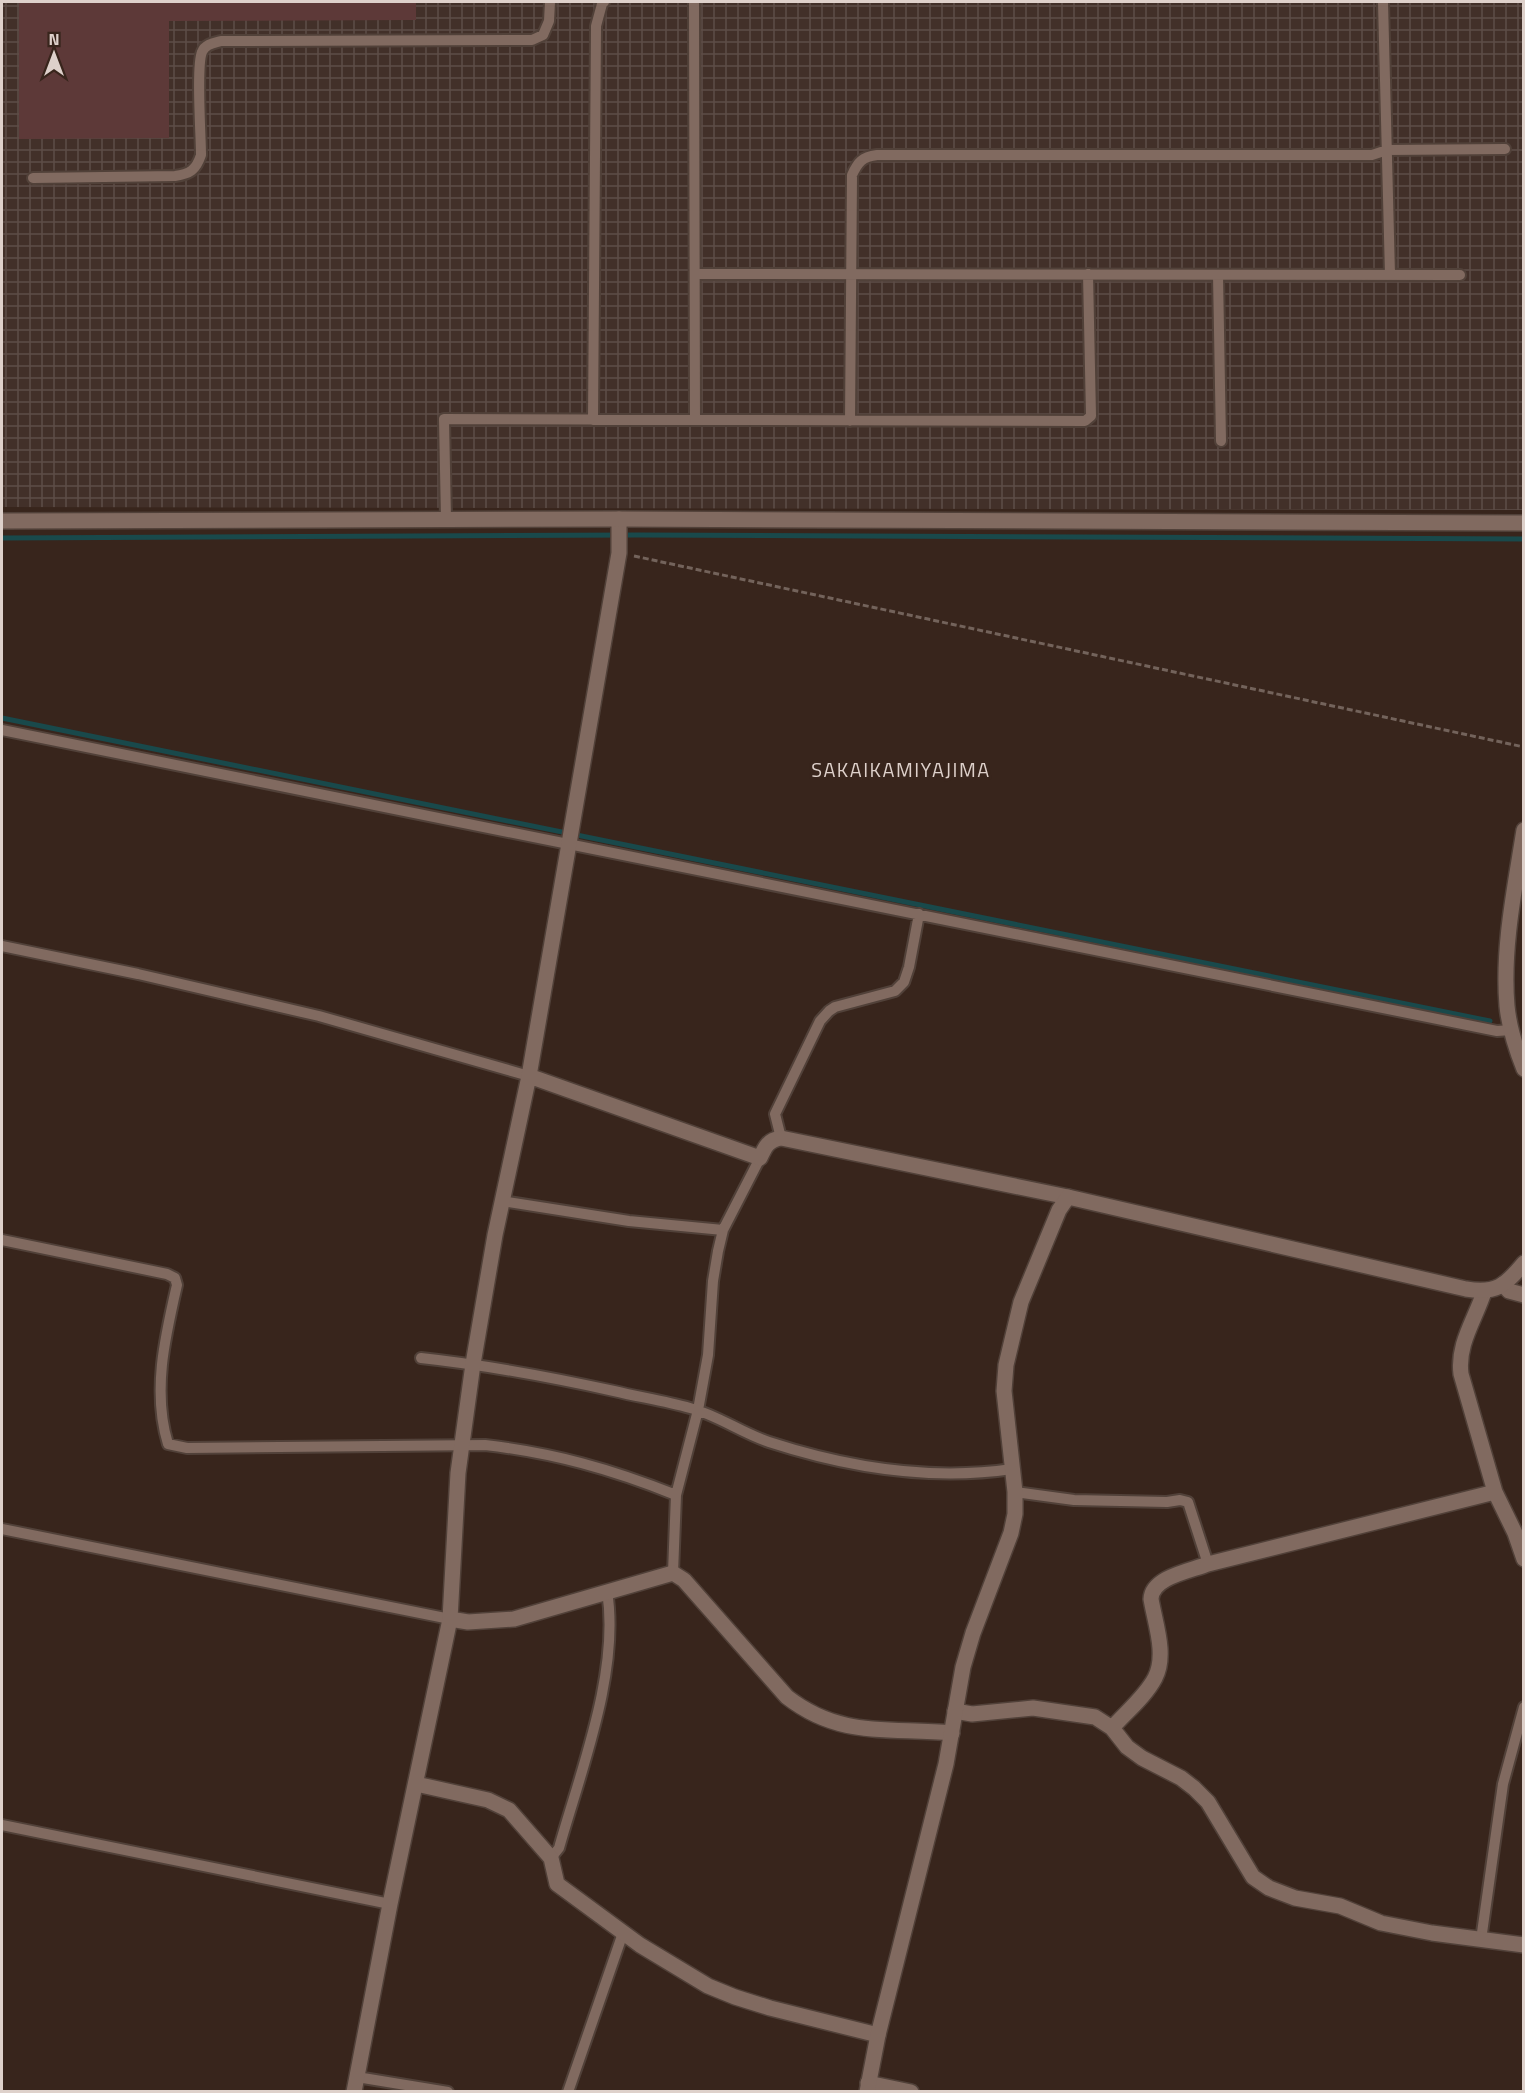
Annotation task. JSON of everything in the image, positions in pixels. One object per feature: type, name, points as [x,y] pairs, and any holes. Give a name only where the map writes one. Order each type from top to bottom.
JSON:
[{"type":"street","points":[[355,2084],[450,1619],[461,1446],[473,1364],[502,1201],[529,1076],[619,553],[619,519]]},
{"type":"street","points":[[2,521],[619,519],[1524,523]]},
{"type":"street","points":[[1524,830],[1507,962],[1507,1008],[1511,1030],[1524,1069]]},
{"type":"street","points":[[529,1076],[760,1158],[772,1139],[781,1138],[1068,1197],[1484,1292],[1503,1284],[1524,1263]]},
{"type":"street","points":[[911,2091],[868,2087],[878,2035],[952,1733],[963,1667],[972,1633],[1011,1533],[1016,1514],[1016,1492],[1004,1390],[1009,1345],[1021,1302],[1059,1210],[1068,1197]]},
{"type":"street","points":[[1503,1284],[1509,1291],[1524,1295]]},
{"type":"street","points":[[1484,1292],[1465,1337],[1459,1360],[1495,1492],[1515,1533],[1524,1559]]},
{"type":"street","points":[[1112,1728],[1134,1705],[1156,1676],[1160,1652],[1151,1591],[1156,1586],[1208,1564],[1495,1492]]},
{"type":"street","points":[[450,1619],[468,1622],[514,1619],[673,1573],[684,1580],[787,1697],[804,1711],[860,1729],[952,1733]]},
{"type":"street","points":[[955,1711],[972,1714],[1044,1708],[1095,1717],[1112,1728],[1127,1747],[1142,1758],[1181,1778],[1201,1795],[1208,1802],[1253,1877],[1269,1888],[1295,1898],[1340,1906],[1381,1923],[1524,1945]]},
{"type":"street","points":[[416,1784],[488,1800],[509,1810],[551,1858],[557,1884],[623,1933],[693,1978],[735,1997],[770,2008],[878,2035]]},
{"type":"lane","points":[[33,178],[175,176],[187,174],[197,168],[201,155],[200,68],[202,52],[208,44],[221,41],[532,40],[543,35],[549,21],[550,2]]},
{"type":"lane","points":[[593,420],[596,26],[604,2]]},
{"type":"lane","points":[[694,2],[695,420]]},
{"type":"lane","points":[[1383,2],[1390,275]]},
{"type":"lane","points":[[850,421],[852,175],[857,164],[864,157],[877,155],[1372,155],[1387,150],[1505,149]]},
{"type":"lane","points":[[695,274],[1460,275]]},
{"type":"lane","points":[[446,519],[444,419],[1085,421],[1091,416],[1088,274]]},
{"type":"lane","points":[[1218,275],[1221,441]]},
{"type":"lane","points":[[2,730],[1497,1031],[1511,1030]]},
{"type":"lane","points":[[781,1138],[775,1114],[820,1021],[835,1007],[895,991],[904,982],[919,915]]},
{"type":"lane","points":[[2,946],[138,974],[319,1016],[529,1076]]},
{"type":"lane","points":[[673,1573],[676,1495],[698,1410],[708,1355],[715,1271],[723,1230],[760,1158]]},
{"type":"lane","points":[[502,1201],[629,1221],[723,1230]]},
{"type":"lane","points":[[2,1240],[167,1274],[175,1278],[177,1285],[164,1344],[161,1384],[163,1422],[168,1444],[187,1448],[484,1445],[540,1453],[591,1464],[676,1495]]},
{"type":"lane","points":[[421,1358],[473,1364],[579,1383],[698,1410],[767,1441],[821,1457],[880,1469],[988,1472],[1012,1469]]},
{"type":"lane","points":[[1016,1492],[1074,1500],[1167,1502],[1180,1500],[1188,1502],[1208,1564]]},
{"type":"lane","points":[[2,1529],[450,1619]]},
{"type":"lane","points":[[551,1858],[559,1848],[601,1700],[610,1647],[610,1606],[607,1591]]},
{"type":"lane","points":[[1481,1940],[1503,1784],[1524,1707]]},
{"type":"lane","points":[[2,1825],[390,1904]]},
{"type":"lane","points":[[568,2091],[623,1933]]},
{"type":"lane","points":[[355,2084],[448,2091]]},
{"type":"path","points":[[619,553],[1524,747]]},
{"type":"shaded area","points":[[2,2],[1523,2],[1523,510],[2,507]]},
{"type":"building","points":[[19,2],[416,2],[416,20],[169,21],[169,138],[19,139]]},
{"type":"waterway","points":[[2,538],[638,535],[1524,539]]},
{"type":"waterway","points":[[2,718],[1490,1021]]},
{"type":"district","name":"SAKAIKAMIYAJIMA","points":[[901,769]]}]
